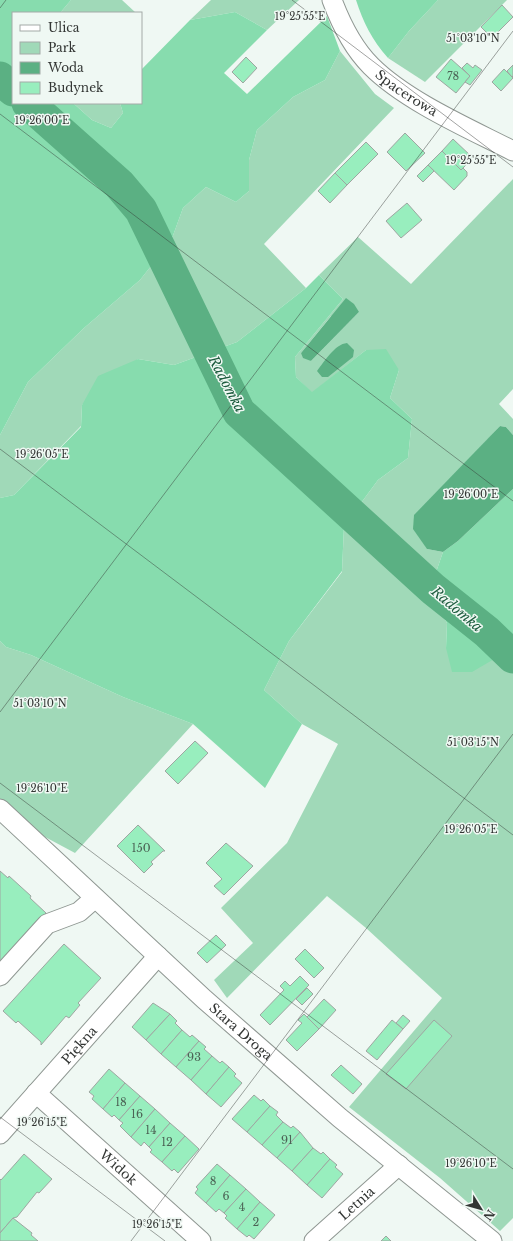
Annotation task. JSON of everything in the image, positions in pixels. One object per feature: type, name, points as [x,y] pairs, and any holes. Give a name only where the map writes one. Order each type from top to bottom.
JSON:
[{"type":"street","name":"Spacerowa","points":[[332,0],[351,40],[371,66],[414,98],[513,151]]},
{"type":"street","name":"Stara Droga","points":[[0,809],[204,999],[340,1118],[492,1241]]},
{"type":"street","points":[[0,976],[47,924],[79,912],[95,898]]},
{"type":"street","name":"Piękna","points":[[0,1134],[158,956]]},
{"type":"street","name":"Widok","points":[[36,1093],[201,1241]]},
{"type":"street","name":"Letnia","points":[[314,1241],[399,1165]]},
{"type":"green space","points":[[71,0],[122,0],[135,12],[61,12]]},
{"type":"green space","points":[[211,0],[299,0],[267,30],[235,12],[190,20]]},
{"type":"green space","points":[[438,0],[507,0],[425,82],[388,58],[409,31]]},
{"type":"green space","points":[[340,51],[375,94],[394,108],[264,244],[306,288],[237,342],[174,365],[138,359],[82,405],[81,426],[14,495],[0,498],[0,435],[28,382],[84,328],[140,280],[171,241],[183,208],[206,187],[236,202],[249,191],[249,160],[257,130],[293,97],[325,80]]},
{"type":"green space","points":[[74,104],[120,104],[123,113],[111,128],[92,120]]},
{"type":"green space","points":[[513,179],[513,389],[499,404],[513,419],[513,435],[506,427],[500,426],[460,469],[427,549],[443,552],[435,575],[435,602],[447,623],[446,648],[501,654],[513,648],[513,1218],[500,1231],[440,1178],[349,1107],[442,998],[366,928],[327,896],[227,998],[214,980],[253,943],[221,908],[287,843],[338,744],[302,724],[264,690],[289,641],[342,572],[344,526],[378,480],[408,458],[412,419],[390,398],[399,370],[366,350],[312,393],[296,377],[295,357],[343,299],[319,275],[358,237],[411,284]],"holes":[[[359,312],[311,361],[301,353],[331,316]]]},
{"type":"green space","points":[[0,641],[6,647],[31,655],[123,697],[193,724],[75,853],[32,830],[0,800]]},
{"type":"shaded area","points":[[0,0],[71,0],[61,12],[12,12],[12,104],[74,104],[92,120],[111,128],[123,113],[120,104],[142,104],[142,69],[190,20],[235,12],[267,30],[224,73],[247,94],[327,16],[340,51],[325,80],[293,97],[257,130],[249,160],[249,191],[236,202],[206,187],[183,208],[171,241],[140,280],[84,328],[28,382],[0,435]]},
{"type":"shaded area","points":[[356,0],[438,0],[409,31],[388,58],[377,44],[369,30]]},
{"type":"shaded area","points":[[319,275],[343,299],[295,357],[296,377],[312,392],[366,350],[386,349],[399,370],[390,398],[412,419],[408,458],[378,480],[344,526],[342,571],[289,641],[264,690],[302,724],[265,788],[193,724],[123,697],[31,655],[6,647],[0,641],[0,498],[14,495],[81,427],[82,405],[98,376],[138,359],[174,365],[237,342],[306,288]]},
{"type":"shaded area","points":[[513,489],[513,648],[472,672],[452,672],[446,648],[447,623],[435,602],[435,575],[443,552],[458,541]]},
{"type":"water","points":[[346,298],[354,304],[359,312],[311,361],[303,358],[301,353]]},
{"type":"water","points":[[347,343],[354,350],[353,357],[328,377],[322,377],[317,371],[326,358],[338,347]]},
{"type":"water","points":[[500,426],[506,427],[513,435],[513,489],[458,541],[443,552],[427,549],[413,529],[414,515]]},
{"type":"building","points":[[502,5],[513,17],[492,38],[481,27]]},
{"type":"building","points":[[246,57],[257,68],[243,83],[232,72]]},
{"type":"building","points":[[451,59],[470,76],[456,93],[436,77]]},
{"type":"building","points":[[467,63],[473,68],[475,65],[482,70],[470,85],[465,82],[470,76],[462,68]]},
{"type":"building","points":[[513,65],[513,76],[512,77],[507,71]]},
{"type":"building","points":[[504,69],[513,78],[501,91],[492,82]]},
{"type":"building","points":[[405,133],[425,153],[406,171],[387,152]]},
{"type":"building","points":[[453,139],[473,158],[461,170],[442,151]]},
{"type":"building","points":[[366,142],[378,154],[347,185],[335,173]]},
{"type":"building","points":[[442,151],[461,170],[463,168],[467,172],[467,176],[454,190],[428,165]]},
{"type":"building","points":[[428,165],[434,171],[423,182],[417,176]]},
{"type":"building","points":[[335,173],[347,185],[330,203],[318,191]]},
{"type":"building","points":[[407,203],[422,220],[401,238],[386,221]]},
{"type":"building","points":[[195,741],[208,753],[178,784],[165,771]]},
{"type":"building","points":[[138,825],[165,851],[163,851],[151,862],[153,864],[144,873],[117,846]]},
{"type":"building","points":[[226,843],[253,866],[224,895],[214,886],[222,879],[206,863]]},
{"type":"building","points":[[0,871],[8,878],[9,876],[31,896],[30,898],[46,913],[0,963]]},
{"type":"building","points":[[216,935],[226,945],[207,963],[197,953]]},
{"type":"building","points":[[64,944],[101,978],[78,1003],[80,1005],[69,1018],[66,1016],[41,1045],[41,1042],[18,1021],[16,1023],[3,1011]]},
{"type":"building","points":[[305,949],[324,968],[314,978],[295,959]]},
{"type":"building","points":[[300,976],[309,985],[270,1025],[260,1015],[284,990],[280,986],[285,981],[290,986]]},
{"type":"building","points":[[307,988],[313,994],[302,1005],[296,999]]},
{"type":"building","points":[[324,999],[336,1010],[319,1029],[307,1017]]},
{"type":"building","points":[[153,1003],[170,1014],[146,1040],[132,1027]]},
{"type":"building","points":[[170,1014],[177,1021],[175,1023],[182,1030],[161,1054],[146,1040]]},
{"type":"building","points":[[304,1014],[319,1029],[297,1051],[286,1040],[302,1023],[298,1020]]},
{"type":"building","points":[[403,1015],[410,1021],[403,1029],[396,1023]]},
{"type":"building","points":[[392,1020],[403,1029],[377,1060],[366,1051]]},
{"type":"building","points":[[434,1020],[452,1036],[406,1089],[386,1074]]},
{"type":"building","points":[[182,1030],[190,1037],[192,1035],[199,1041],[176,1067],[161,1054]]},
{"type":"building","points":[[199,1041],[206,1047],[204,1049],[212,1056],[191,1080],[176,1067]]},
{"type":"building","points":[[212,1056],[220,1063],[222,1061],[229,1067],[206,1094],[191,1080]]},
{"type":"building","points":[[341,1065],[362,1084],[353,1094],[331,1075]]},
{"type":"building","points":[[229,1067],[236,1074],[234,1076],[242,1083],[221,1107],[206,1094]]},
{"type":"building","points":[[109,1069],[125,1083],[103,1109],[92,1099],[94,1096],[89,1092]]},
{"type":"building","points":[[125,1083],[140,1096],[119,1120],[114,1115],[112,1117],[103,1109]]},
{"type":"building","points":[[254,1095],[261,1101],[263,1099],[270,1106],[247,1132],[232,1119]]},
{"type":"building","points":[[140,1096],[155,1109],[131,1137],[120,1126],[123,1123],[119,1120]]},
{"type":"building","points":[[270,1106],[278,1112],[276,1115],[283,1122],[262,1145],[247,1132]]},
{"type":"building","points":[[155,1109],[170,1123],[149,1147],[144,1142],[141,1146],[131,1137]]},
{"type":"building","points":[[283,1122],[291,1128],[293,1126],[300,1132],[277,1158],[262,1145]]},
{"type":"building","points":[[170,1123],[185,1136],[162,1162],[150,1152],[152,1150],[149,1147]]},
{"type":"building","points":[[300,1132],[313,1148],[292,1171],[277,1158]]},
{"type":"building","points":[[185,1136],[199,1149],[178,1173],[174,1169],[172,1171],[162,1162]]},
{"type":"building","points":[[313,1148],[321,1154],[323,1152],[330,1159],[307,1185],[292,1171]]},
{"type":"building","points":[[24,1154],[52,1179],[39,1193],[37,1192],[17,1217],[13,1218],[0,1233],[0,1179],[1,1180]]},
{"type":"building","points":[[330,1159],[337,1165],[335,1167],[343,1174],[322,1198],[307,1185]]},
{"type":"building","points":[[217,1164],[230,1175],[206,1203],[195,1193],[198,1189],[196,1187]]},
{"type":"building","points":[[230,1175],[246,1189],[224,1213],[219,1209],[216,1212],[206,1203]]},
{"type":"building","points":[[246,1189],[260,1202],[237,1229],[225,1218],[227,1216],[224,1213]]},
{"type":"building","points":[[260,1202],[275,1215],[254,1239],[249,1235],[247,1237],[237,1229]]},
{"type":"building","points":[[13,1218],[32,1233],[31,1235],[38,1241],[0,1241],[0,1233]]},
{"type":"building","points":[[386,1236],[391,1241],[381,1241]]},
{"type":"waterway","name":"Radomka","points":[[0,78],[12,89]]},
{"type":"waterway","name":"Radomka","points":[[29,104],[119,184],[141,210],[239,412],[433,589],[487,632],[513,657]]}]
